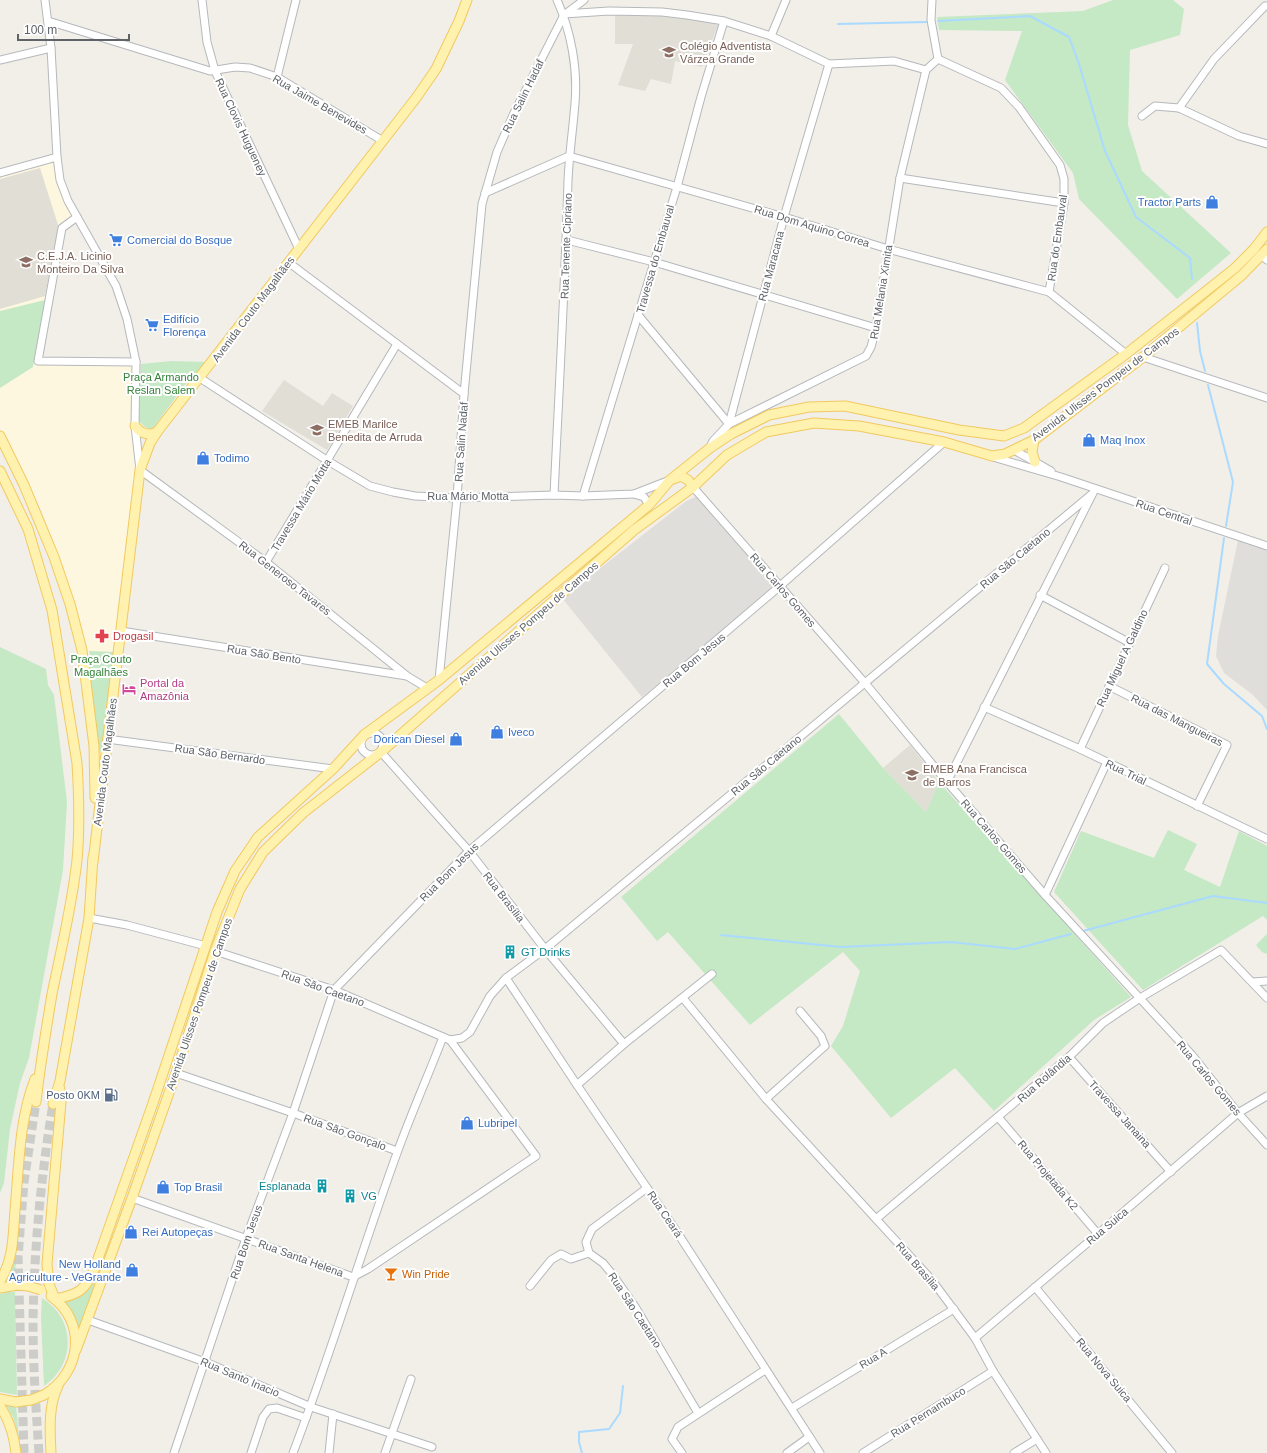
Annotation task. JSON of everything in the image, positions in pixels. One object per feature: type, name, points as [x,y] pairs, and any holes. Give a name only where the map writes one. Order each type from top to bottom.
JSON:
[{"type":"main road","name":"Avenida Couto Magalhães","points":[[93,862],[140,470],[150,443],[298,249],[416,98],[436,69],[467,0]]},
{"type":"main road","name":"Avenida Ulisses Pompeu de Campos","points":[[55,1299],[68,1297],[81,1291],[88,1283],[92,1274],[153,1103],[217,912],[235,871],[258,837],[333,769],[364,735],[439,680],[649,505],[670,480],[710,448],[731,434],[769,415],[809,407],[845,406],[959,430],[1004,436],[1024,428],[1126,354],[1235,268],[1254,249],[1267,232]]},
{"type":"main road","name":"Avenida Ulisses Pompeu de Campos","points":[[60,1384],[69,1371],[88,1320],[176,1073],[215,951],[240,889],[263,852],[303,813],[381,752],[634,530],[693,487],[727,455],[766,432],[814,423],[859,426],[944,442],[992,456],[1005,454],[1034,440],[1143,357],[1265,255]]},
{"type":"main road","points":[[135,426],[144,434],[152,434],[157,432]]},
{"type":"main road","points":[[944,442],[950,433],[959,430]]},
{"type":"main road","points":[[0,436],[24,485],[54,557],[70,604],[82,650],[94,746],[96,788],[93,862],[88,918],[60,1081],[53,1104]]},
{"type":"main road","points":[[1004,436],[1009,439],[1014,450]]},
{"type":"main road","points":[[1034,440],[1032,452],[1035,462]]},
{"type":"main road","points":[[0,471],[28,529],[52,610],[77,763],[79,785],[80,810],[74,886],[70,912],[52,994],[36,1102]]},
{"type":"main road","points":[[670,480],[680,476],[688,480],[693,487]]},
{"type":"main road","points":[[0,1281],[6,1270],[12,1249],[18,1169],[24,1118],[30,1093],[40,1069]]},
{"type":"main road","points":[[55,1299],[49,1284],[47,1264],[61,1102],[60,1081]]},
{"type":"main road","points":[[0,1288],[17,1285],[28,1286],[42,1290],[55,1299],[65,1310],[72,1322],[76,1350]]},
{"type":"main road","points":[[0,1399],[16,1402],[30,1400],[44,1395],[60,1384]]},
{"type":"main road","points":[[51,1450],[52,1408],[55,1392],[60,1384]]},
{"type":"main road","points":[[0,1406],[10,1424],[15,1441],[16,1453]]},
{"type":"street","points":[[45,0],[51,48],[57,157],[60,180],[68,201],[116,286],[127,319],[136,362],[135,426],[140,470]]},
{"type":"street","name":"Rua Clovis Hugueney","points":[[202,0],[207,42],[214,71],[298,249]]},
{"type":"street","points":[[277,77],[296,0]]},
{"type":"street","name":"Rua Tenente Cipriano","points":[[554,495],[567,240],[569,156],[575,102],[575,70],[571,46],[564,14],[557,0]]},
{"type":"street","name":"Rua Salin Hadaf","points":[[482,204],[497,152],[514,113],[564,14],[584,0]]},
{"type":"street","points":[[771,36],[786,0]]},
{"type":"street","points":[[564,14],[609,11],[662,12],[724,21],[771,36],[829,64],[894,61],[926,70],[938,59],[932,20],[932,0]]},
{"type":"street","points":[[1179,108],[1214,59],[1265,4]]},
{"type":"street","name":"Rua Jaime Benevides","points":[[48,21],[214,71],[235,67],[250,68],[277,77],[383,141]]},
{"type":"street","name":"Travessa do Embauval","points":[[583,496],[654,262],[724,21]]},
{"type":"street","points":[[0,60],[51,48]]},
{"type":"street","name":"Rua do Embauval","points":[[938,59],[1001,88],[1012,99],[1060,165],[1064,179],[1064,203],[1049,292]]},
{"type":"street","name":"Rua Maracana","points":[[729,424],[784,217],[829,64]]},
{"type":"street","name":"Rua Melania Ximita","points":[[710,448],[713,441],[729,424],[866,356],[871,348],[876,328],[900,178],[926,70]]},
{"type":"street","points":[[1142,116],[1155,106],[1179,108],[1238,136],[1267,144]]},
{"type":"street","points":[[485,193],[569,156]]},
{"type":"street","name":"Rua Dom Aquino Correa","points":[[569,156],[784,217],[888,249],[1049,292],[1126,354]]},
{"type":"street","points":[[0,173],[57,157]]},
{"type":"street","points":[[900,178],[1064,203]]},
{"type":"street","name":"Rua Salin Nadaf","points":[[439,680],[458,498],[464,394],[482,204]]},
{"type":"street","points":[[77,217],[62,228],[38,361],[136,362]]},
{"type":"street","points":[[567,240],[654,262],[763,296],[876,328]]},
{"type":"street","points":[[288,262],[464,394]]},
{"type":"street","points":[[638,315],[729,424]]},
{"type":"street","name":"Travessa Mário Motta","points":[[266,562],[397,344]]},
{"type":"street","points":[[1143,357],[1267,398]]},
{"type":"street","name":"Rua Mário Motta","points":[[200,378],[328,461],[370,486],[393,492],[415,496],[458,498],[634,494],[670,480]]},
{"type":"street","name":"Rua Bom Jesus","points":[[174,1453],[246,1238],[293,1113],[334,990],[469,850],[780,586],[944,442]]},
{"type":"street","name":"Rua Central","points":[[1014,450],[1061,477],[1093,492],[1267,546]]},
{"type":"street","name":"Rua Central","points":[[992,456],[1061,477]]},
{"type":"street","name":"Rua Generoso Tavares","points":[[140,470],[266,562],[407,676],[427,688]]},
{"type":"street","name":"Rua Carlos Gomes","points":[[693,487],[865,683],[947,782],[1046,895],[1192,1055],[1238,1113],[1267,1145]]},
{"type":"street","name":"Rua São Caetano","points":[[947,782],[1093,492]]},
{"type":"street","name":"Rua São Caetano","points":[[215,951],[334,990],[447,1039],[462,1038],[470,1032],[490,996],[506,978],[545,949],[1093,492]]},
{"type":"street","points":[[634,494],[644,497],[649,505]]},
{"type":"street","name":"Rua Miguel A Galdino","points":[[1080,749],[1165,568]]},
{"type":"street","points":[[1040,595],[1130,643]]},
{"type":"street","name":"Rua São Bento","points":[[120,631],[407,676]]},
{"type":"street","name":"Rua das Mangueiras","points":[[1109,686],[1227,745],[1197,806]]},
{"type":"street","name":"Rua Trial","points":[[984,707],[1080,749],[1267,840]]},
{"type":"street","points":[[372,732],[381,736],[384,741],[384,746],[381,752],[370,756],[364,753],[361,749],[361,743],[364,735],[372,732]]},
{"type":"street","name":"Rua São Bernardo","points":[[107,739],[333,769]]},
{"type":"street","name":"Rua Brasília","points":[[381,752],[469,850],[545,949],[624,1044]]},
{"type":"street","points":[[1046,895],[1107,762]]},
{"type":"street","points":[[88,918],[135,927],[206,946]]},
{"type":"street","name":"Rua Rolândia","points":[[876,1219],[1069,1057],[1103,1023],[1140,998],[1221,950],[1252,982]]},
{"type":"street","points":[[577,1084],[624,1044],[712,974]]},
{"type":"street","name":"Rua Ceará","points":[[506,978],[675,1229],[820,1453]]},
{"type":"street","points":[[1252,982],[1267,981]]},
{"type":"street","points":[[1252,982],[1267,998]]},
{"type":"street","name":"Rua Brasília","points":[[682,998],[766,1099],[931,1279],[975,1338],[993,1372],[1046,1453]]},
{"type":"street","points":[[766,1099],[825,1046],[821,1036],[800,1011]]},
{"type":"street","points":[[293,1453],[311,1407],[353,1277],[397,1151],[447,1039]]},
{"type":"street","name":"Rua Santa Helena","points":[[132,1198],[353,1277],[368,1270],[536,1156],[447,1039]]},
{"type":"street","name":"Travessa Janaina","points":[[1069,1057],[1171,1172]]},
{"type":"street","name":"Rua São Gonçalo","points":[[176,1073],[293,1113],[397,1151]]},
{"type":"street","name":"Rua Suica","points":[[975,1338],[1171,1172],[1238,1113],[1267,1096]]},
{"type":"street","name":"Rua Projetada K2","points":[[998,1117],[1098,1234]]},
{"type":"street","points":[[530,1286],[551,1260],[561,1254],[571,1259],[588,1253],[586,1242],[592,1229],[647,1188]]},
{"type":"street","name":"Rua São Caetano","points":[[588,1253],[603,1263],[636,1308],[698,1413]]},
{"type":"street","name":"Rua Nova Suica","points":[[1036,1287],[1172,1453]]},
{"type":"street","name":"Rua A","points":[[792,1408],[954,1309]]},
{"type":"street","name":"Rua Santo Inacio","points":[[88,1320],[205,1362],[311,1407],[432,1447]]},
{"type":"street","points":[[682,1453],[672,1439],[678,1427],[765,1370]]},
{"type":"street","name":"Rua Pernambuco","points":[[863,1453],[993,1372]]},
{"type":"street","points":[[385,1453],[411,1379]]},
{"type":"street","points":[[251,1453],[264,1417],[269,1409],[277,1408],[306,1418]]},
{"type":"street","points":[[329,1453],[333,1414]]},
{"type":"street","points":[[787,1453],[809,1437]]},
{"type":"street","points":[[1014,1453],[1037,1439]]},
{"type":"street","points":[[51,1450],[58,1453]]},
{"type":"shaded area","name":"Colégio Adventista Várzea Grande","points":[[615,15],[692,18],[718,25],[702,67],[675,61],[671,84],[651,79],[645,91],[618,85],[633,44],[615,44]]},
{"type":"shaded area","points":[[55,161],[63,197],[72,217],[59,228],[34,364],[133,366],[137,466],[117,619],[100,775],[98,775],[78,625],[56,551],[41,509],[0,429],[0,177]]},
{"type":"shaded area","name":"C.E.J.A. Licinio Monteiro Da Silva","points":[[40,168],[59,228],[45,296],[0,309],[0,179]]},
{"type":"shaded area","name":"EMEB Marilce Benedita de Arruda","points":[[284,380],[323,406],[332,393],[353,406],[327,450],[262,411]]},
{"type":"shaded area","points":[[697,496],[775,586],[642,697],[562,598],[685,502]]},
{"type":"shaded area","points":[[1238,540],[1267,549],[1267,710],[1253,695],[1224,673],[1216,656],[1218,636]]},
{"type":"shaded area","name":"EMEB Ana Francisca de Barros","points":[[910,745],[939,782],[926,812],[883,768]]},
{"type":"green space","points":[[1113,0],[1173,0],[1184,9],[1180,35],[1130,50],[1128,125],[1142,171],[1231,253],[1177,299],[1079,199],[1073,173],[1005,80],[1022,31],[939,30],[937,17],[1083,11]]},
{"type":"green space","points":[[45,300],[33,367],[0,388],[0,311]]},
{"type":"green space","name":"Praça Armando Reslan Salem","points":[[172,361],[206,362],[183,387],[154,427],[149,429],[139,421],[141,364]]},
{"type":"green space","points":[[0,647],[46,669],[48,685],[54,695],[67,802],[63,870],[29,1058],[20,1083],[10,1129],[4,1183],[0,1193]]},
{"type":"green space","name":"Praça Couto Magalhães","points":[[89,651],[116,652],[101,752],[99,750],[88,663],[90,658]]},
{"type":"green space","points":[[839,714],[883,768],[926,812],[939,782],[1131,997],[1094,1020],[994,1111],[955,1068],[891,1118],[831,1046],[843,1026],[860,971],[843,952],[750,1025],[668,932],[657,941],[621,897]]},
{"type":"green space","points":[[1168,830],[1197,844],[1184,870],[1220,887],[1239,831],[1267,846],[1267,920],[1263,916],[1143,990],[1054,892],[1081,831],[1154,858]]},
{"type":"green space","points":[[1267,934],[1267,954],[1262,952],[1256,945]]},
{"type":"green space","points":[[16,1257],[15,1282],[3,1284],[10,1273]]},
{"type":"green space","points":[[95,1279],[96,1280],[78,1332],[62,1302],[78,1298],[89,1289]]},
{"type":"green space","points":[[15,1292],[17,1395],[0,1392],[0,1294]]},
{"type":"green space","points":[[42,1298],[53,1307],[61,1318],[66,1329],[68,1342],[62,1366],[54,1377],[44,1386],[41,1316]]},
{"type":"green space","points":[[6,1405],[16,1406],[19,1437],[13,1417]]},
{"type":"waterway","points":[[938,21],[1030,16],[1069,37],[1079,64],[1105,151],[1136,217],[1190,258],[1192,279]]},
{"type":"waterway","points":[[838,24],[926,22]]},
{"type":"waterway","points":[[1197,323],[1200,351],[1205,371]]},
{"type":"waterway","points":[[1208,385],[1233,482],[1226,526]]},
{"type":"waterway","points":[[1224,538],[1207,664],[1224,684],[1262,716],[1267,729]]},
{"type":"waterway","points":[[1083,931],[1213,896],[1267,903]]},
{"type":"waterway","points":[[721,935],[841,947],[951,942],[1015,949],[1071,934]]},
{"type":"waterway","points":[[582,1453],[579,1442],[579,1432],[609,1429],[620,1413],[623,1386]]},
{"type":"tunnel","points":[[24,1453],[18,1257],[24,1182],[36,1102]]},
{"type":"tunnel","points":[[39,1453],[33,1322],[35,1267],[45,1158],[53,1104]]},
{"type":"place","name":"Colégio Adventista Várzea Grande","points":[[669,52]]},
{"type":"place","name":"Tractor Parts","points":[[1212,202]]},
{"type":"place","name":"Comercial do Bosque","points":[[116,240]]},
{"type":"place","name":"C.E.J.A. Licinio Monteiro Da Silva","points":[[26,262]]},
{"type":"place","name":"Edifício Florença","points":[[152,325]]},
{"type":"place","name":"EMEB Marilce Benedita de Arruda","points":[[317,430]]},
{"type":"place","name":"Maq Inox","points":[[1089,440]]},
{"type":"place","name":"Todimo","points":[[203,458]]},
{"type":"place","name":"Drogasil","points":[[102,636]]},
{"type":"place","name":"Portal da Amazônia","points":[[129,689]]},
{"type":"place","name":"Iveco","points":[[497,732]]},
{"type":"place","name":"Dorican Diesel","points":[[456,739]]},
{"type":"place","name":"EMEB Ana Francisca de Barros","points":[[912,775]]},
{"type":"place","name":"GT Drinks","points":[[510,952]]},
{"type":"place","name":"Posto 0KM","points":[[111,1095]]},
{"type":"place","name":"Lubripel","points":[[467,1123]]},
{"type":"place","name":"Esplanada","points":[[322,1186]]},
{"type":"place","name":"Top Brasil","points":[[163,1187]]},
{"type":"place","name":"VG","points":[[350,1196]]},
{"type":"place","name":"Rei Autopeças","points":[[131,1232]]},
{"type":"place","name":"New Holland Agriculture - VeGrande","points":[[132,1270]]},
{"type":"place","name":"Win Pride","points":[[391,1274]]}]
